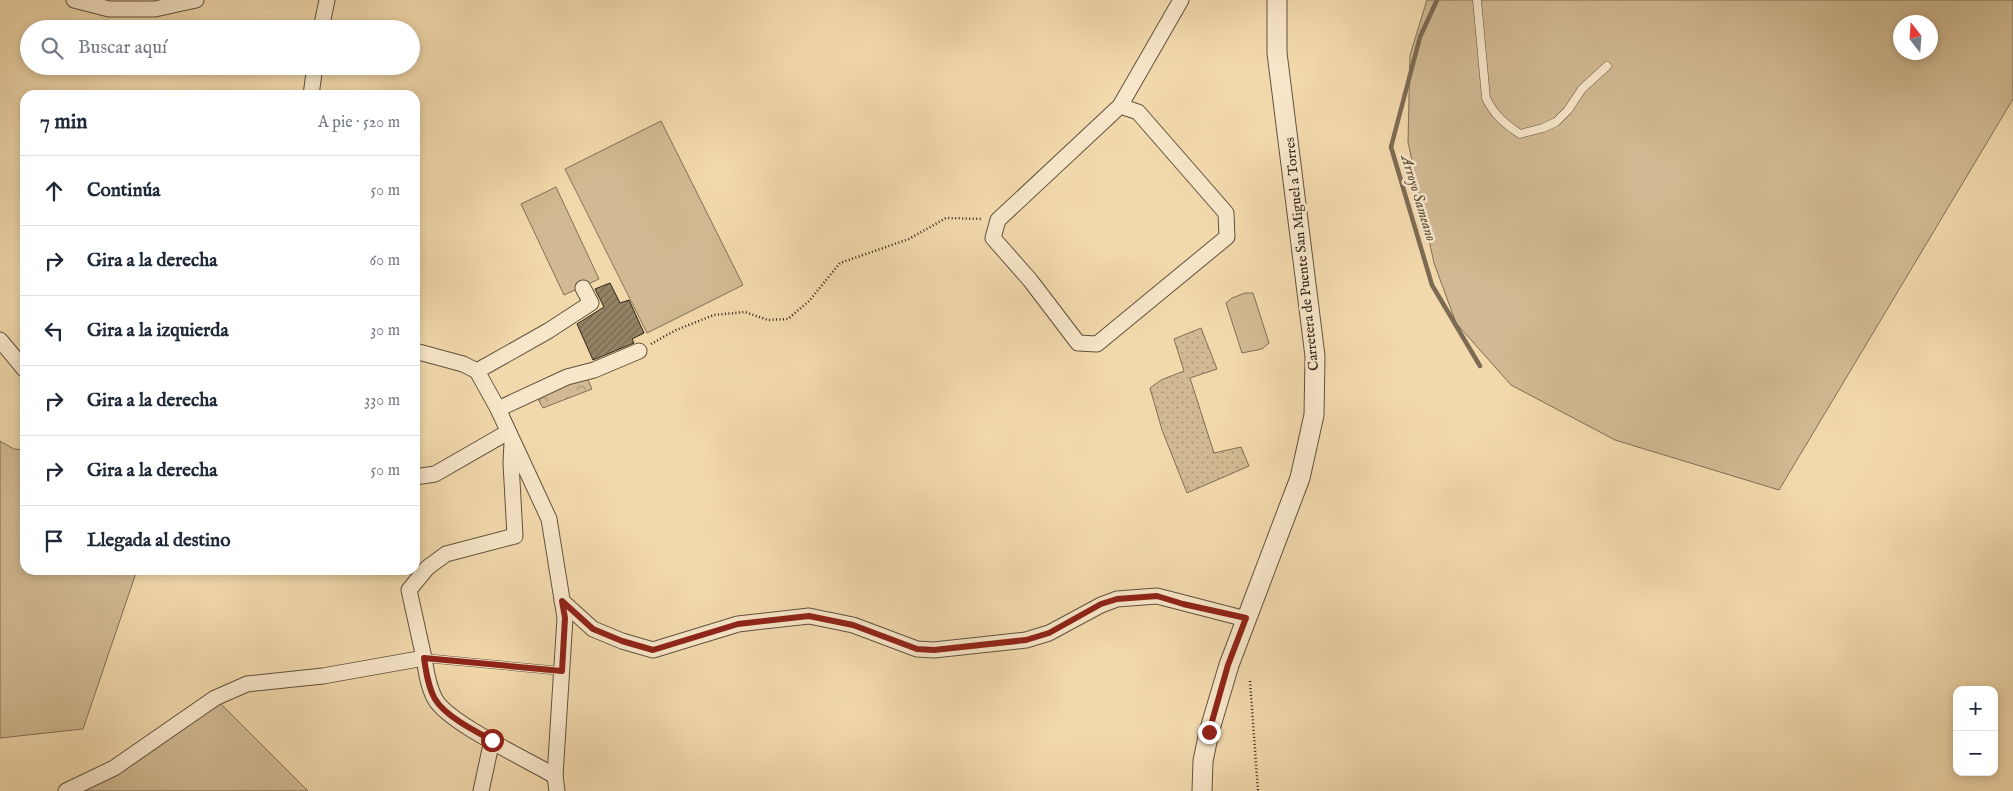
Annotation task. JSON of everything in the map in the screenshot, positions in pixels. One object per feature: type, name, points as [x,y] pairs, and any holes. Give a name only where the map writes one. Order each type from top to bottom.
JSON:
[{"type":"street","points":[[74,0],[109,9],[154,8],[196,0]]},
{"type":"street","points":[[323,20],[326,0]]},
{"type":"street","points":[[1120,106],[1138,112],[1226,213],[1226,237],[1097,344],[1078,343],[1030,280],[993,238],[998,220],[1120,106],[1181,0]]},
{"type":"street","name":"Carretera de Puente San Miguel a Torres","points":[[1202,791],[1203,762],[1209,732],[1228,665],[1300,478],[1314,415],[1315,356],[1277,53],[1277,0]]},
{"type":"street","points":[[312,90],[313,75]]},
{"type":"street","points":[[478,371],[548,331],[591,303],[583,288]]},
{"type":"street","points":[[0,340],[20,364]]},
{"type":"street","points":[[498,409],[568,377],[594,370],[639,351]]},
{"type":"street","points":[[420,352],[463,364],[478,371],[498,409],[549,519],[565,618],[555,776],[557,791]]},
{"type":"street","points":[[420,476],[435,474],[510,436]]},
{"type":"street","points":[[510,436],[515,536],[446,554],[427,568],[409,590],[428,682],[435,700],[461,723],[555,776]]},
{"type":"street","points":[[562,601],[593,629],[622,641],[653,650],[738,624],[809,616],[853,625],[917,649],[934,650],[1017,641],[1049,633],[1101,604],[1117,599],[1157,596],[1183,604],[1246,618]]},
{"type":"street","points":[[66,791],[114,768],[215,698],[247,684],[323,676],[424,658]]},
{"type":"street","points":[[481,791],[492,740]]},
{"type":"lane","points":[[1477,0],[1486,98],[1492,110],[1502,122],[1520,134],[1543,128],[1556,122],[1568,110],[1582,89],[1608,66]]},
{"type":"lane","points":[[424,658],[562,671]]},
{"type":"path","points":[[639,351],[676,330],[714,315],[745,312],[768,320],[788,319],[809,301],[840,263],[909,238],[946,218],[998,220]]},
{"type":"path","points":[[1250,680],[1258,791]]},
{"type":"green space","points":[[1427,0],[2013,0],[2013,99],[1779,490],[1615,440],[1511,385],[1456,323],[1434,263],[1408,142],[1410,55]]},
{"type":"green space","points":[[661,121],[743,285],[647,333],[565,169]]},
{"type":"green space","points":[[556,187],[599,279],[564,295],[521,204]]},
{"type":"green space","points":[[1245,293],[1253,293],[1269,343],[1262,349],[1242,353],[1226,303],[1232,298]]},
{"type":"green space","points":[[1201,328],[1217,369],[1190,378],[1214,453],[1241,447],[1249,466],[1187,493],[1162,430],[1150,388],[1161,380],[1184,371],[1174,339]]},
{"type":"green space","points":[[585,373],[592,389],[543,408],[534,392]]},
{"type":"green space","points":[[0,441],[14,449],[20,450],[20,575],[135,575],[83,729],[0,738]]},
{"type":"green space","points":[[215,698],[308,791],[66,791]]},
{"type":"building","points":[[610,283],[620,303],[629,300],[644,333],[632,339],[634,343],[593,360],[577,324],[604,307],[595,289]]},
{"type":"waterway","name":"Arroyo Sameano","points":[[1437,0],[1420,37],[1391,147],[1432,285],[1480,366]]},
{"type":"route","points":[[492,740],[461,723],[435,700],[428,682],[424,658],[562,671],[565,618],[562,601],[593,629],[622,641],[653,650],[738,624],[809,616],[853,625],[917,649],[934,650],[1026,640],[1049,633],[1101,604],[1117,599],[1157,596],[1183,604],[1246,618],[1228,665],[1209,732]]}]
